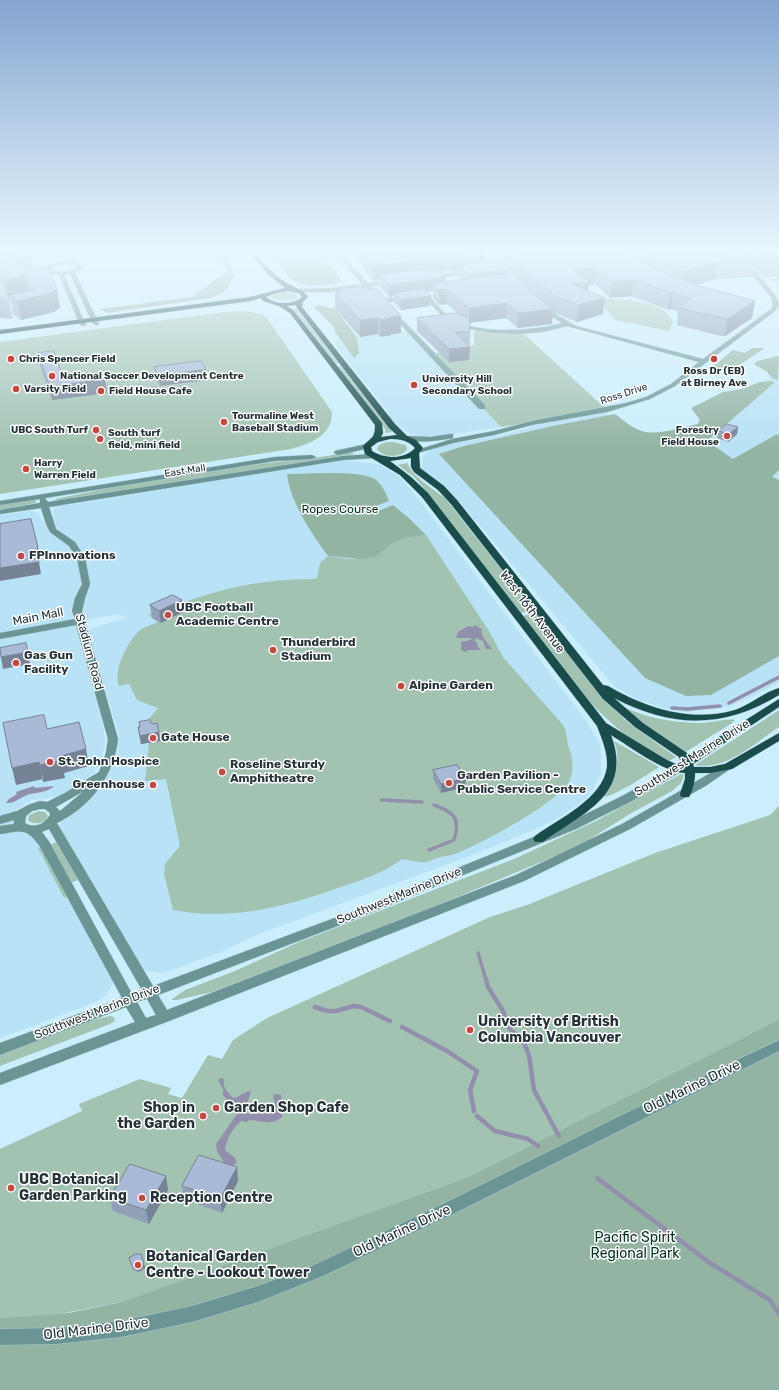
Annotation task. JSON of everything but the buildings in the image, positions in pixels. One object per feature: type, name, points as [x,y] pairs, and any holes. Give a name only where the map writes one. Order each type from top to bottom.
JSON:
[{"type":"main road","points":[[95,322],[123,318]]},
{"type":"main road","points":[[0,332],[128,318]]},
{"type":"main road","points":[[297,318],[379,425],[379,433],[375,440],[367,446],[368,452],[374,456],[396,459],[409,457],[416,452],[419,448],[417,444],[406,438],[392,426],[307,318]]},
{"type":"main road","points":[[0,337],[82,323]]},
{"type":"main road","points":[[375,440],[406,438]]},
{"type":"main road","name":"West 16th Avenue","points":[[416,452],[415,467],[417,470],[441,488],[454,502],[615,705],[627,716],[683,755],[689,766]]},
{"type":"main road","name":"West 16th Avenue","points":[[374,456],[392,465],[406,475],[425,495],[602,725],[662,762],[678,769],[689,766],[710,770],[728,768]]},
{"type":"main road","points":[[596,682],[616,696],[643,708],[688,717],[716,716],[733,713],[748,708],[779,692]]},
{"type":"main road","name":"Southwest Marine Drive","points":[[689,766],[779,702]]},
{"type":"main road","points":[[539,838],[587,807],[596,798],[608,781],[612,758],[610,746],[602,725]]},
{"type":"main road","points":[[728,768],[779,736]]},
{"type":"main road","points":[[685,794],[690,779],[689,766]]},
{"type":"street","points":[[80,318],[82,323]]},
{"type":"street","points":[[93,318],[95,322]]},
{"type":"street","points":[[398,318],[482,406]]},
{"type":"street","points":[[449,318],[452,321],[475,328],[498,331],[521,332],[549,329],[567,324]]},
{"type":"street","points":[[557,318],[567,324],[597,334],[703,361]]},
{"type":"street","name":"Ross Drive","points":[[406,438],[430,439],[504,430],[592,414],[628,405],[648,398],[673,385],[759,318]]},
{"type":"street","name":"Ross Drive","points":[[416,452],[452,441],[504,430]]},
{"type":"street","name":"East Mall","points":[[0,512],[43,500],[275,459],[326,455],[367,446]]},
{"type":"street","name":"East Mall","points":[[0,502],[43,500],[343,458],[374,456]]},
{"type":"street","name":"Stadium Road","points":[[43,500],[53,530],[72,544],[81,558],[86,584],[78,604],[80,621],[113,739],[111,755],[103,774],[90,793],[78,804],[53,822]]},
{"type":"street","name":"Main Mall","points":[[0,636],[80,621]]},
{"type":"street","points":[[0,1079],[164,1017],[520,878],[626,828],[728,768]]},
{"type":"street","name":"Southwest Marine Drive","points":[[0,1049],[349,917],[539,838],[572,826],[628,798],[678,769]]},
{"type":"street","points":[[0,820],[21,814],[33,806],[48,806],[69,796],[103,774]]},
{"type":"street","points":[[0,830],[43,828],[53,822],[56,815],[55,811],[48,806]]},
{"type":"street","points":[[21,814],[19,821],[20,825],[28,828],[44,843],[143,1025]]},
{"type":"street","points":[[53,822],[164,1017]]},
{"type":"street","name":"Old Marine Drive","points":[[0,1337],[56,1336],[121,1329],[192,1314],[258,1294],[317,1271],[454,1206],[627,1119],[779,1046]]},
{"type":"shaded area","name":"University Hill Secondary School","points":[[407,331],[415,336],[501,427],[432,437],[417,436],[405,431],[391,419],[386,409],[339,350],[334,340]]},
{"type":"shaded area","points":[[779,368],[779,682],[752,697],[727,707],[688,712],[666,709],[634,698],[614,686],[460,502],[443,485],[426,475],[421,469],[424,455],[430,450],[441,446],[507,434],[546,423],[606,413],[643,441],[713,425]]},
{"type":"shaded area","points":[[342,460],[379,464],[400,477],[413,492],[587,722],[598,741],[601,750],[601,774],[588,797],[562,816],[531,831],[467,857],[259,934],[219,953],[163,973],[142,970],[59,827],[61,821],[103,783],[116,759],[119,741],[118,731],[88,632],[92,628],[126,618],[120,614],[85,620],[81,606],[89,586],[88,573],[80,549],[74,541],[63,535],[55,524],[53,510],[57,506]]},
{"type":"shaded area","points":[[31,511],[38,513],[49,531],[70,547],[78,564],[81,582],[71,610],[103,725],[105,742],[101,763],[88,780],[62,796],[32,800],[15,810],[16,831],[30,835],[40,845],[113,983],[107,994],[94,1003],[0,1038],[0,515]]},
{"type":"shaded area","points":[[475,625],[482,629],[482,635],[492,649],[486,649],[483,641],[476,638],[474,641],[477,642],[478,647],[481,650],[468,650],[466,652],[461,650],[461,642],[471,640],[471,638],[456,638],[458,632],[468,626],[473,627]]},
{"type":"shaded area","points":[[34,786],[35,788],[54,786],[45,791],[27,795],[14,802],[6,803],[17,794],[16,792]]},
{"type":"shaded area","points":[[220,1078],[224,1079],[227,1092],[233,1098],[251,1091],[244,1109],[246,1113],[271,1113],[275,1104],[273,1095],[277,1094],[281,1095],[283,1105],[282,1117],[278,1120],[271,1122],[250,1120],[246,1122],[241,1121],[230,1134],[226,1145],[225,1150],[235,1158],[237,1163],[230,1166],[225,1164],[217,1151],[216,1144],[237,1114],[223,1095],[223,1089],[218,1080]]},
{"type":"green space","points":[[181,318],[267,318],[332,412],[331,420],[329,427],[319,437],[306,444],[291,449],[0,494],[0,342]]},
{"type":"green space","points":[[301,318],[304,318],[338,363],[336,364]]},
{"type":"green space","points":[[325,318],[342,318],[357,338],[359,353],[354,358],[335,332],[334,327]]},
{"type":"green space","points":[[613,318],[671,318],[673,322],[669,331],[615,320]]},
{"type":"green space","points":[[476,329],[523,333],[606,409],[501,427],[439,362],[436,353],[474,345],[474,332]]},
{"type":"green space","points":[[752,348],[765,348],[732,370],[715,369],[714,366],[733,350],[745,353]]},
{"type":"green space","points":[[779,356],[778,380],[772,378],[767,372],[754,364],[757,361]]},
{"type":"green space","points":[[338,366],[342,368],[392,432],[385,433],[385,429],[380,421]]},
{"type":"green space","points":[[760,382],[775,382],[707,441],[733,459],[777,434],[779,436],[779,470],[772,477],[779,480],[779,656],[711,695],[686,696],[645,678],[439,454],[464,446],[615,414],[631,426],[642,431],[662,432],[677,429],[698,424],[700,420],[691,408],[723,392],[742,389]]},
{"type":"green space","points":[[393,442],[406,445],[407,450],[404,453],[392,456],[383,454],[377,449],[381,444]]},
{"type":"green space","points":[[352,452],[354,454],[57,501],[55,499],[123,485],[259,464]]},
{"type":"green space","points":[[408,463],[418,477],[446,499],[534,611],[520,613],[423,487],[414,477],[398,465]]},
{"type":"green space","name":"Ropes Course","points":[[343,473],[373,478],[381,485],[389,501],[376,506],[376,509],[381,510],[393,505],[426,535],[405,538],[390,545],[375,557],[361,559],[328,556],[309,528],[292,496],[287,474]]},
{"type":"green space","points":[[33,500],[36,501],[36,503],[0,510],[0,504]]},
{"type":"green space","points":[[426,535],[489,631],[503,657],[563,725],[566,731],[572,760],[570,780],[551,800],[536,811],[482,842],[455,854],[439,857],[427,862],[402,859],[372,876],[299,901],[279,906],[237,913],[217,914],[173,910],[164,874],[165,864],[180,846],[166,779],[145,781],[149,743],[148,720],[158,708],[137,700],[129,684],[119,686],[118,679],[119,665],[122,657],[134,637],[142,629],[158,622],[148,615],[190,600],[229,589],[269,582],[317,578],[320,563],[328,556],[349,559],[374,557],[390,545],[405,538]]},
{"type":"green space","points":[[536,613],[605,701],[629,723],[676,757],[669,761],[658,756],[624,733],[591,703],[522,616]]},
{"type":"green space","points":[[622,706],[650,717],[670,721],[701,723],[735,720],[684,753],[641,724]]},
{"type":"green space","points":[[779,710],[779,727],[750,748],[729,760],[718,764],[707,766],[695,765]]},
{"type":"green space","points":[[614,741],[659,767],[623,789],[603,797],[616,770],[617,756]]},
{"type":"green space","points":[[681,774],[684,775],[681,783],[672,791],[628,815],[579,846],[412,916],[212,992],[171,1000],[185,990],[235,971],[299,942],[514,859],[596,821]]},
{"type":"green space","points":[[779,806],[779,1390],[0,1390],[0,1149],[82,1111],[79,1104],[140,1079],[171,1088],[168,1094],[182,1098],[208,1055],[222,1059],[233,1040],[267,1018],[490,917],[527,905],[655,853],[770,815]],"holes":[[[262,1252],[120,1315],[65,1313],[121,1302]]]},
{"type":"green space","points":[[39,811],[45,812],[48,816],[40,823],[30,822],[28,820],[29,815]]},
{"type":"green space","points":[[57,842],[78,880],[70,883],[49,845]]},
{"type":"green space","points":[[41,847],[67,896],[64,898],[38,848]]},
{"type":"green space","points":[[110,1016],[114,1017],[115,1021],[110,1024],[0,1066],[0,1055],[92,1020]]},
{"type":"green space","name":"Pacific Spirit Regional Park","points":[[779,1020],[779,1390],[0,1390],[0,1318],[64,1314],[121,1302],[467,1178]]},
{"type":"waterway","points":[[729,703],[779,677]]},
{"type":"waterway","points":[[672,708],[687,709],[720,706]]},
{"type":"waterway","points":[[382,800],[422,802]]},
{"type":"waterway","points":[[429,850],[454,840],[457,826],[451,813],[434,805]]},
{"type":"waterway","points":[[478,953],[486,980]]},
{"type":"waterway","points":[[486,979],[488,987],[503,1011],[509,1028],[524,1043],[529,1055],[534,1090],[559,1136]]},
{"type":"waterway","points":[[315,1007],[327,1011],[336,1011],[354,1006],[361,1007],[390,1021]]},
{"type":"waterway","points":[[402,1027],[447,1051],[477,1071],[470,1090],[474,1111]]},
{"type":"waterway","points":[[477,1116],[495,1131],[528,1139],[538,1146]]},
{"type":"waterway","points":[[597,1178],[710,1263],[770,1300],[779,1314]]},
{"type":"place","name":"Chris Spencer Field","points":[[11,359]]},
{"type":"place","name":"Ross Dr (EB) at Birney Ave","points":[[714,359]]},
{"type":"place","name":"National Soccer Development Centre","points":[[52,376]]},
{"type":"place","name":"University Hill Secondary School","points":[[414,385]]},
{"type":"place","name":"Varsity Field","points":[[16,389]]},
{"type":"place","name":"Field House Cafe","points":[[101,391]]},
{"type":"place","name":"Tourmaline West Baseball Stadium","points":[[224,422]]},
{"type":"place","name":"UBC South Turf","points":[[96,430]]},
{"type":"place","name":"Forestry Field House","points":[[727,436]]},
{"type":"place","name":"South turf field, mini field","points":[[100,439]]},
{"type":"place","name":"Harry Warren Field","points":[[26,469]]},
{"type":"place","name":"FPInnovations","points":[[21,556]]},
{"type":"place","name":"UBC Football Academic Centre","points":[[168,615]]},
{"type":"place","name":"Thunderbird Stadium","points":[[273,650]]},
{"type":"place","name":"Gas Gun Facility","points":[[16,663]]},
{"type":"place","name":"Alpine Garden","points":[[401,686]]},
{"type":"place","name":"Gate House","points":[[153,738]]},
{"type":"place","name":"St. John Hospice","points":[[50,762]]},
{"type":"place","name":"Roseline Sturdy Amphitheatre","points":[[222,772]]},
{"type":"place","name":"Garden Pavilion - Public Service Centre","points":[[449,783]]},
{"type":"place","name":"Greenhouse","points":[[153,785]]},
{"type":"place","name":"University of British Columbia Vancouver","points":[[470,1030]]},
{"type":"place","name":"Garden Shop Cafe","points":[[216,1108]]},
{"type":"place","name":"Shop in the Garden","points":[[203,1116]]},
{"type":"place","name":"UBC Botanical Garden Parking","points":[[11,1188]]},
{"type":"place","name":"Reception Centre","points":[[142,1198]]},
{"type":"place","name":"Botanical Garden Centre - Lookout Tower","points":[[138,1265]]}]
